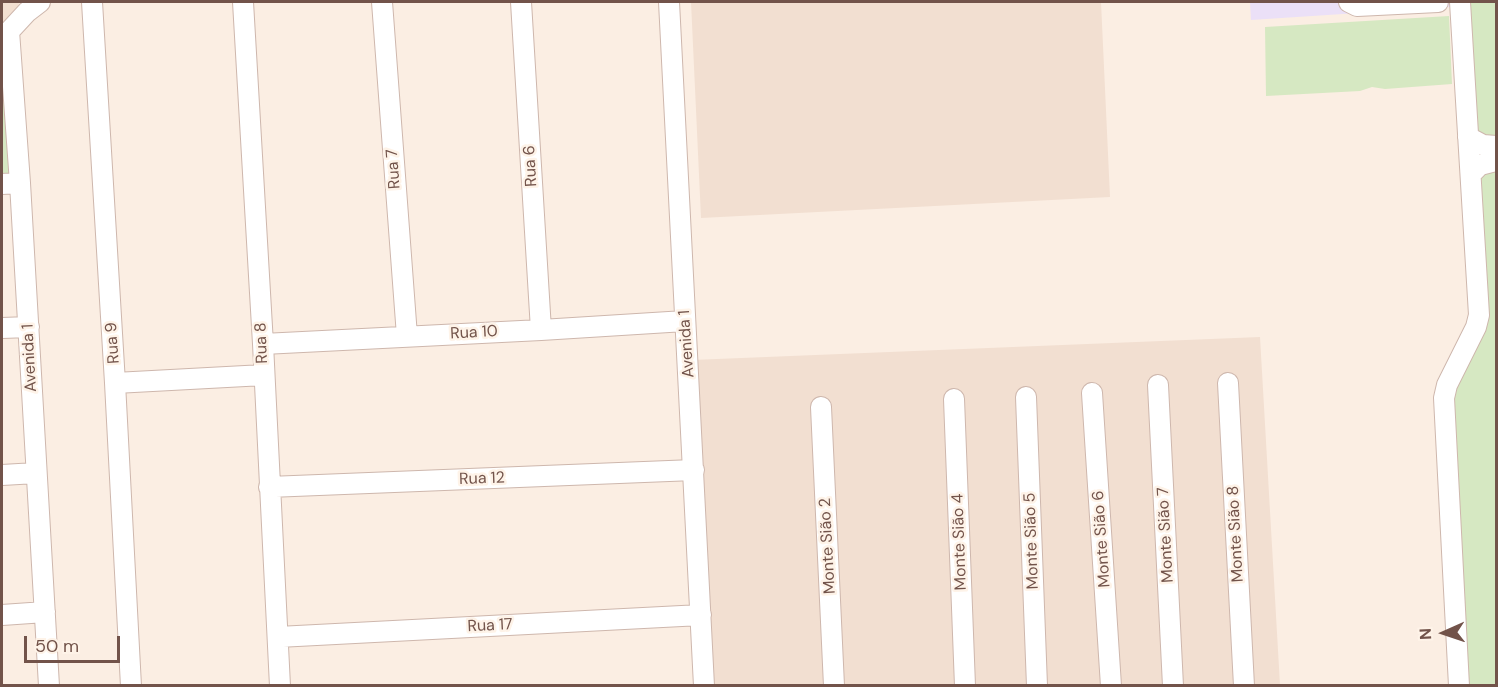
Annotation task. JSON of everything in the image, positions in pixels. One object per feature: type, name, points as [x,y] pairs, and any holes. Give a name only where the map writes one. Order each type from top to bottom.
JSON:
[{"type":"street","name":"Rua 9","points":[[92,2],[131,686]]},
{"type":"street","name":"Rua 8","points":[[243,2],[280,686]]},
{"type":"street","name":"Rua 7","points":[[382,2],[407,336]]},
{"type":"street","name":"Rua 6","points":[[521,2],[541,330]]},
{"type":"street","name":"Avenida 1","points":[[669,2],[704,686]]},
{"type":"street","points":[[1349,2],[1358,6],[1438,2]]},
{"type":"street","points":[[1459,686],[1444,398],[1447,385],[1476,327],[1479,315],[1460,2]]},
{"type":"street","points":[[5,35],[32,5]]},
{"type":"street","name":"Avenida 1","points":[[5,35],[11,183],[29,327],[49,686]]},
{"type":"street","points":[[1468,137],[1483,145],[1497,146]]},
{"type":"street","points":[[1471,174],[1480,165],[1497,161]]},
{"type":"street","name":"Rua 10","points":[[263,344],[685,321]]},
{"type":"street","points":[[2,328],[29,327]]},
{"type":"street","points":[[115,384],[264,375]]},
{"type":"street","name":"Monte Sião 8","points":[[1228,383],[1244,686]]},
{"type":"street","name":"Monte Sião 7","points":[[1158,385],[1173,686]]},
{"type":"street","name":"Monte Sião 6","points":[[1092,393],[1111,686]]},
{"type":"street","name":"Monte Sião 5","points":[[1026,396],[1037,686]]},
{"type":"street","name":"Monte Sião 4","points":[[954,399],[965,686]]},
{"type":"street","name":"Monte Sião 2","points":[[821,407],[834,686]]},
{"type":"street","name":"Rua 12","points":[[269,487],[694,470]]},
{"type":"street","points":[[2,475],[36,473]]},
{"type":"street","points":[[2,615],[45,612]]},
{"type":"street","name":"Rua 17","points":[[278,637],[701,615]]},
{"type":"shaded area","points":[[2,2],[19,2],[18,9],[2,26]]},
{"type":"shaded area","points":[[691,2],[1101,2],[1110,197],[701,218]]},
{"type":"shaded area","points":[[1250,2],[1449,2],[1450,7],[1251,20]]},
{"type":"shaded area","points":[[1260,337],[1280,685],[709,685],[692,360]]},
{"type":"green space","points":[[1464,2],[1496,2],[1496,685],[1465,685],[1449,394],[1482,316]]},
{"type":"green space","points":[[1449,16],[1452,84],[1385,89],[1372,87],[1360,91],[1266,96],[1265,27]]},
{"type":"green space","points":[[2,55],[12,175],[2,175]]}]
